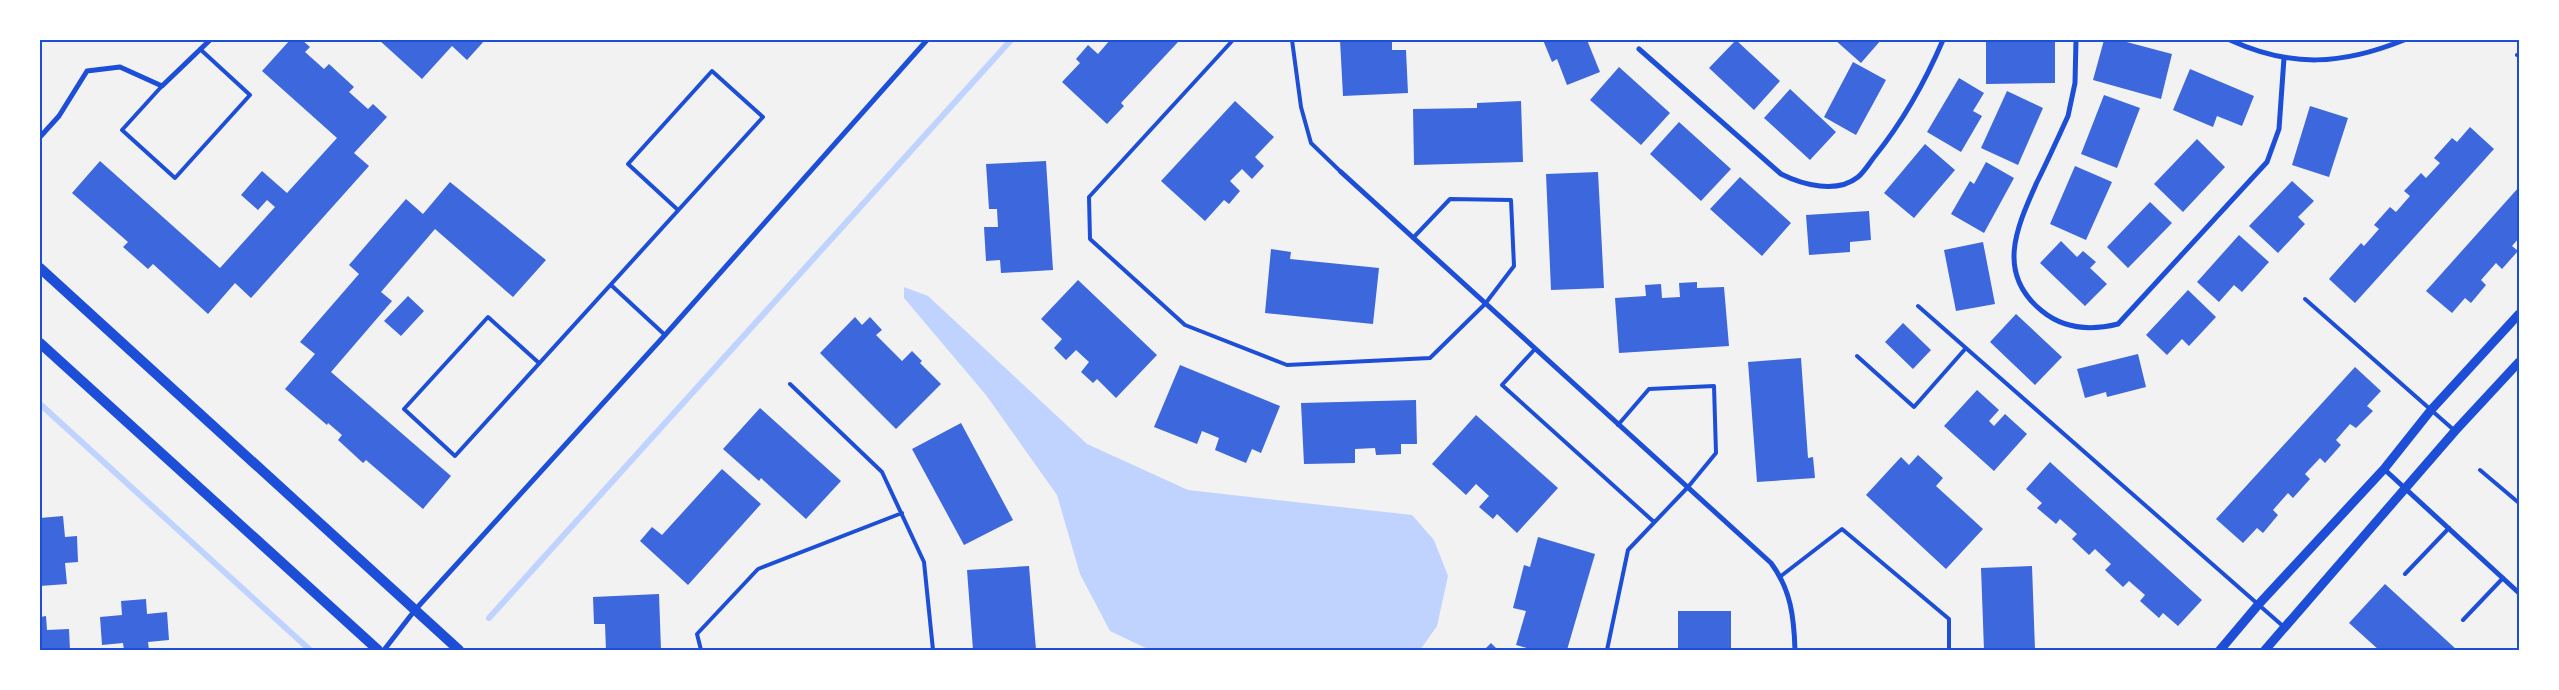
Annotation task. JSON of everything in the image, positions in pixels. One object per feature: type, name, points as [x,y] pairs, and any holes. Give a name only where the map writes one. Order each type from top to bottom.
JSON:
[{"type":"main road","points":[[40,268],[459,650]]},
{"type":"main road","points":[[40,343],[378,650]]},
{"type":"street","points":[[40,137],[59,116],[87,71],[120,67],[162,86],[210,40]]},
{"type":"street","points":[[384,650],[416,610],[927,40]]},
{"type":"street","points":[[1639,49],[1782,174],[1808,185],[1826,186],[1842,184],[1858,177],[1890,138],[1919,92],[1943,40]]},
{"type":"street","points":[[2076,40],[2073,100],[2068,116],[2018,224],[2013,254],[2020,282],[2036,306],[2060,322],[2089,328],[2118,324],[2267,162],[2279,129],[2284,58]]},
{"type":"street","points":[[2230,40],[2251,50],[2284,58],[2315,61],[2346,59],[2376,52],[2404,40]]},
{"type":"street","points":[[1341,172],[1771,563],[1788,590],[1794,621],[1795,650]]},
{"type":"street","points":[[2220,650],[2258,605],[2384,468],[2431,410],[2519,314]]},
{"type":"street","points":[[2265,650],[2407,489],[2455,431],[2519,362]]},
{"type":"street","points":[[2384,468],[2519,592]]},
{"type":"lane","points":[[1233,40],[1089,197],[1090,240],[1185,325],[1286,365],[1430,358],[1485,304],[1514,266],[1511,200],[1450,199],[1413,238]]},
{"type":"lane","points":[[1292,40],[1301,107],[1311,143],[1341,172]]},
{"type":"lane","points":[[162,86],[122,130],[175,178],[250,95],[200,49]]},
{"type":"lane","points":[[539,363],[488,317],[404,409],[455,456],[763,117],[712,71],[628,164],[678,210]]},
{"type":"lane","points":[[611,284],[665,334]]},
{"type":"lane","points":[[2305,299],[2455,431]]},
{"type":"lane","points":[[1918,306],[2285,628]]},
{"type":"lane","points":[[1858,356],[1914,407],[1966,348]]},
{"type":"lane","points":[[1535,349],[1502,385],[1654,522]]},
{"type":"lane","points":[[790,384],[882,472],[924,562],[933,650]]},
{"type":"lane","points":[[1607,650],[1628,550],[1688,487],[1716,453],[1714,386],[1649,389],[1618,425]]},
{"type":"lane","points":[[2480,470],[2519,504]]},
{"type":"lane","points":[[701,650],[697,634],[758,569],[902,513]]},
{"type":"lane","points":[[2405,574],[2449,528]]},
{"type":"lane","points":[[1780,576],[1842,529],[1949,619],[1949,650]]},
{"type":"lane","points":[[2463,620],[2503,578]]},
{"type":"water","points":[[904,287],[928,296],[1087,444],[1188,490],[1412,515],[1434,540],[1448,576],[1437,626],[1420,650],[1150,650],[1110,631],[1080,574],[1057,495],[986,395],[904,298]]},
{"type":"building","points":[[290,40],[302,40],[310,47],[305,52],[324,69],[329,64],[354,87],[349,92],[368,109],[373,104],[387,117],[354,153],[369,166],[251,298],[235,283],[208,314],[153,264],[148,269],[123,247],[128,242],[72,193],[100,161],[220,268],[275,207],[267,200],[258,210],[241,195],[262,171],[287,193],[337,138],[262,71]]},
{"type":"building","points":[[379,40],[485,40],[467,60],[452,46],[422,79]]},
{"type":"building","points":[[1110,40],[1178,42],[1121,103],[1124,106],[1107,124],[1062,82],[1080,63],[1076,59],[1088,45],[1098,54]]},
{"type":"building","points":[[1340,40],[1392,40],[1392,50],[1406,50],[1408,93],[1343,96]]},
{"type":"building","points":[[1543,40],[1587,40],[1600,72],[1567,85],[1557,59],[1552,62]]},
{"type":"building","points":[[1736,40],[1780,81],[1754,110],[1709,68]]},
{"type":"building","points":[[1835,40],[1881,40],[1861,63]]},
{"type":"building","points":[[1986,40],[2055,40],[2055,83],[1986,84]]},
{"type":"building","points":[[2104,40],[2119,40],[2172,54],[2161,99],[2093,80]]},
{"type":"building","points":[[1853,62],[1886,80],[1856,135],[1824,117]]},
{"type":"building","points":[[1619,67],[1670,113],[1641,145],[1590,100]]},
{"type":"building","points":[[2190,69],[2254,96],[2242,126],[2217,116],[2213,127],[2173,110]]},
{"type":"building","points":[[1959,78],[1984,93],[1973,111],[1982,116],[1961,152],[1927,132]]},
{"type":"building","points":[[1790,89],[1836,132],[1810,160],[1764,118]]},
{"type":"building","points":[[2007,91],[2043,108],[2018,165],[1981,148]]},
{"type":"building","points":[[2104,95],[2140,108],[2117,168],[2081,154]]},
{"type":"building","points":[[1235,101],[1274,137],[1255,157],[1264,166],[1252,179],[1242,169],[1230,181],[1240,191],[1229,204],[1224,200],[1205,221],[1161,181]]},
{"type":"building","points":[[1521,101],[1523,162],[1414,165],[1413,109],[1477,108],[1477,103]]},
{"type":"building","points":[[2310,106],[2348,118],[2329,177],[2292,165]]},
{"type":"building","points":[[1679,122],[1731,169],[1701,201],[1650,154]]},
{"type":"building","points":[[2470,127],[2494,149],[2355,303],[2329,279],[2361,243],[2364,246],[2379,229],[2374,225],[2390,207],[2396,212],[2410,196],[2404,191],[2421,173],[2426,178],[2440,163],[2434,158],[2452,138],[2457,142]]},
{"type":"building","points":[[2197,139],[2225,167],[2183,212],[2154,184]]},
{"type":"building","points":[[1925,144],[1955,170],[1914,218],[1884,193]]},
{"type":"building","points":[[1046,161],[1053,270],[1001,273],[1000,260],[986,261],[984,227],[998,227],[997,209],[989,209],[986,164]]},
{"type":"building","points":[[1986,162],[2014,178],[1984,233],[1951,214],[1970,181],[1974,184]]},
{"type":"building","points":[[2075,166],[2112,182],[2086,240],[2050,224]]},
{"type":"building","points":[[1598,172],[1604,288],[1551,290],[1546,174]]},
{"type":"building","points":[[1740,177],[1791,223],[1762,256],[1710,209]]},
{"type":"building","points":[[2292,181],[2314,201],[2298,217],[2305,224],[2278,253],[2249,226]]},
{"type":"building","points":[[450,182],[546,260],[513,297],[435,229],[381,292],[392,301],[331,372],[451,476],[423,509],[366,460],[363,463],[338,440],[342,435],[328,423],[327,425],[285,389],[315,354],[300,342],[359,274],[349,265],[406,199],[423,214]]},
{"type":"building","points":[[2519,187],[2519,238],[2512,246],[2518,251],[2502,269],[2496,263],[2481,280],[2486,285],[2471,303],[2465,298],[2452,313],[2426,291]]},
{"type":"building","points":[[2150,202],[2172,223],[2128,268],[2107,247]]},
{"type":"building","points":[[1869,211],[1871,240],[1850,242],[1850,252],[1809,255],[1806,215]]},
{"type":"building","points":[[2239,235],[2269,262],[2242,292],[2234,285],[2219,302],[2197,282]]},
{"type":"building","points":[[2061,241],[2077,257],[2083,251],[2096,262],[2090,268],[2107,284],[2085,306],[2040,263]]},
{"type":"building","points":[[1983,242],[1995,304],[1956,311],[1944,250]]},
{"type":"building","points":[[1271,249],[1291,252],[1290,259],[1379,268],[1373,324],[1265,313]]},
{"type":"building","points":[[1078,280],[1157,355],[1116,398],[1097,379],[1093,383],[1081,372],[1089,362],[1076,350],[1066,360],[1054,348],[1062,339],[1041,319]]},
{"type":"building","points":[[1697,282],[1697,288],[1724,287],[1729,346],[1619,353],[1615,298],[1646,296],[1645,285],[1661,284],[1662,298],[1680,297],[1679,283]]},
{"type":"building","points":[[2188,290],[2216,317],[2189,346],[2182,339],[2167,355],[2146,335]]},
{"type":"building","points":[[408,296],[424,311],[401,336],[384,321]]},
{"type":"building","points":[[2016,314],[2062,357],[2035,385],[1990,342]]},
{"type":"building","points":[[855,317],[862,325],[870,317],[882,330],[876,335],[902,361],[912,351],[922,361],[920,363],[941,384],[896,429],[820,353]]},
{"type":"building","points":[[1903,323],[1931,350],[1913,369],[1885,342]]},
{"type":"building","points":[[2138,354],[2146,387],[2107,397],[2106,392],[2085,398],[2077,369]]},
{"type":"building","points":[[1801,358],[1808,458],[1813,457],[1815,478],[1757,482],[1748,362]]},
{"type":"building","points":[[1180,365],[1280,406],[1261,453],[1252,449],[1246,463],[1215,450],[1219,438],[1202,431],[1197,444],[1154,427]]},
{"type":"building","points":[[2355,367],[2381,391],[2367,406],[2373,411],[2356,428],[2350,424],[2336,440],[2341,445],[2325,463],[2320,458],[2305,474],[2310,479],[2293,498],[2288,493],[2273,510],[2278,515],[2263,533],[2257,528],[2243,543],[2216,519]]},
{"type":"building","points":[[1977,390],[1999,410],[1989,421],[1994,426],[2005,414],[2027,434],[1994,471],[1944,426]]},
{"type":"building","points":[[1416,400],[1417,444],[1401,444],[1401,454],[1376,455],[1375,448],[1355,449],[1355,463],[1304,464],[1301,403]]},
{"type":"building","points":[[760,408],[841,481],[806,519],[761,478],[759,481],[723,449]]},
{"type":"building","points":[[1476,415],[1558,488],[1517,533],[1497,514],[1493,519],[1479,507],[1489,496],[1476,484],[1466,495],[1432,464]]},
{"type":"building","points":[[961,423],[1013,520],[964,545],[912,449]]},
{"type":"building","points":[[1918,455],[1943,478],[1936,486],[1983,529],[1946,569],[1866,495],[1901,457],[1909,465]]},
{"type":"building","points":[[2050,462],[2202,600],[2178,626],[2163,613],[2159,618],[2140,601],[2145,595],[2129,581],[2123,587],[2105,570],[2111,564],[2095,549],[2089,555],[2072,539],[2077,534],[2060,519],[2056,524],[2037,508],[2042,503],[2026,489]]},
{"type":"building","points":[[722,469],[761,504],[688,585],[640,541],[652,527],[662,535]]},
{"type":"building","points":[[63,516],[65,537],[77,536],[78,562],[65,563],[67,584],[40,586],[40,518]]},
{"type":"building","points":[[1538,537],[1595,554],[1567,650],[1534,650],[1516,645],[1526,611],[1513,608],[1524,565],[1530,567]]},
{"type":"building","points":[[1029,566],[1036,650],[973,650],[967,570]]},
{"type":"building","points":[[2032,566],[2035,650],[1984,650],[1981,568]]},
{"type":"building","points":[[2385,584],[2457,650],[2379,650],[2349,623]]},
{"type":"building","points":[[659,594],[661,650],[606,650],[605,624],[594,624],[593,597]]},
{"type":"building","points":[[146,599],[147,614],[167,612],[169,640],[148,642],[149,650],[124,650],[123,643],[102,645],[100,617],[122,615],[121,601]]},
{"type":"building","points":[[1678,611],[1731,611],[1731,650],[1678,650]]},
{"type":"building","points":[[46,616],[47,630],[69,629],[70,650],[40,650],[40,617]]},
{"type":"building","points":[[1491,643],[1498,650],[1484,650]]},
{"type":"waterway","points":[[489,618],[1011,40]]},
{"type":"waterway","points":[[40,404],[310,650]]}]
